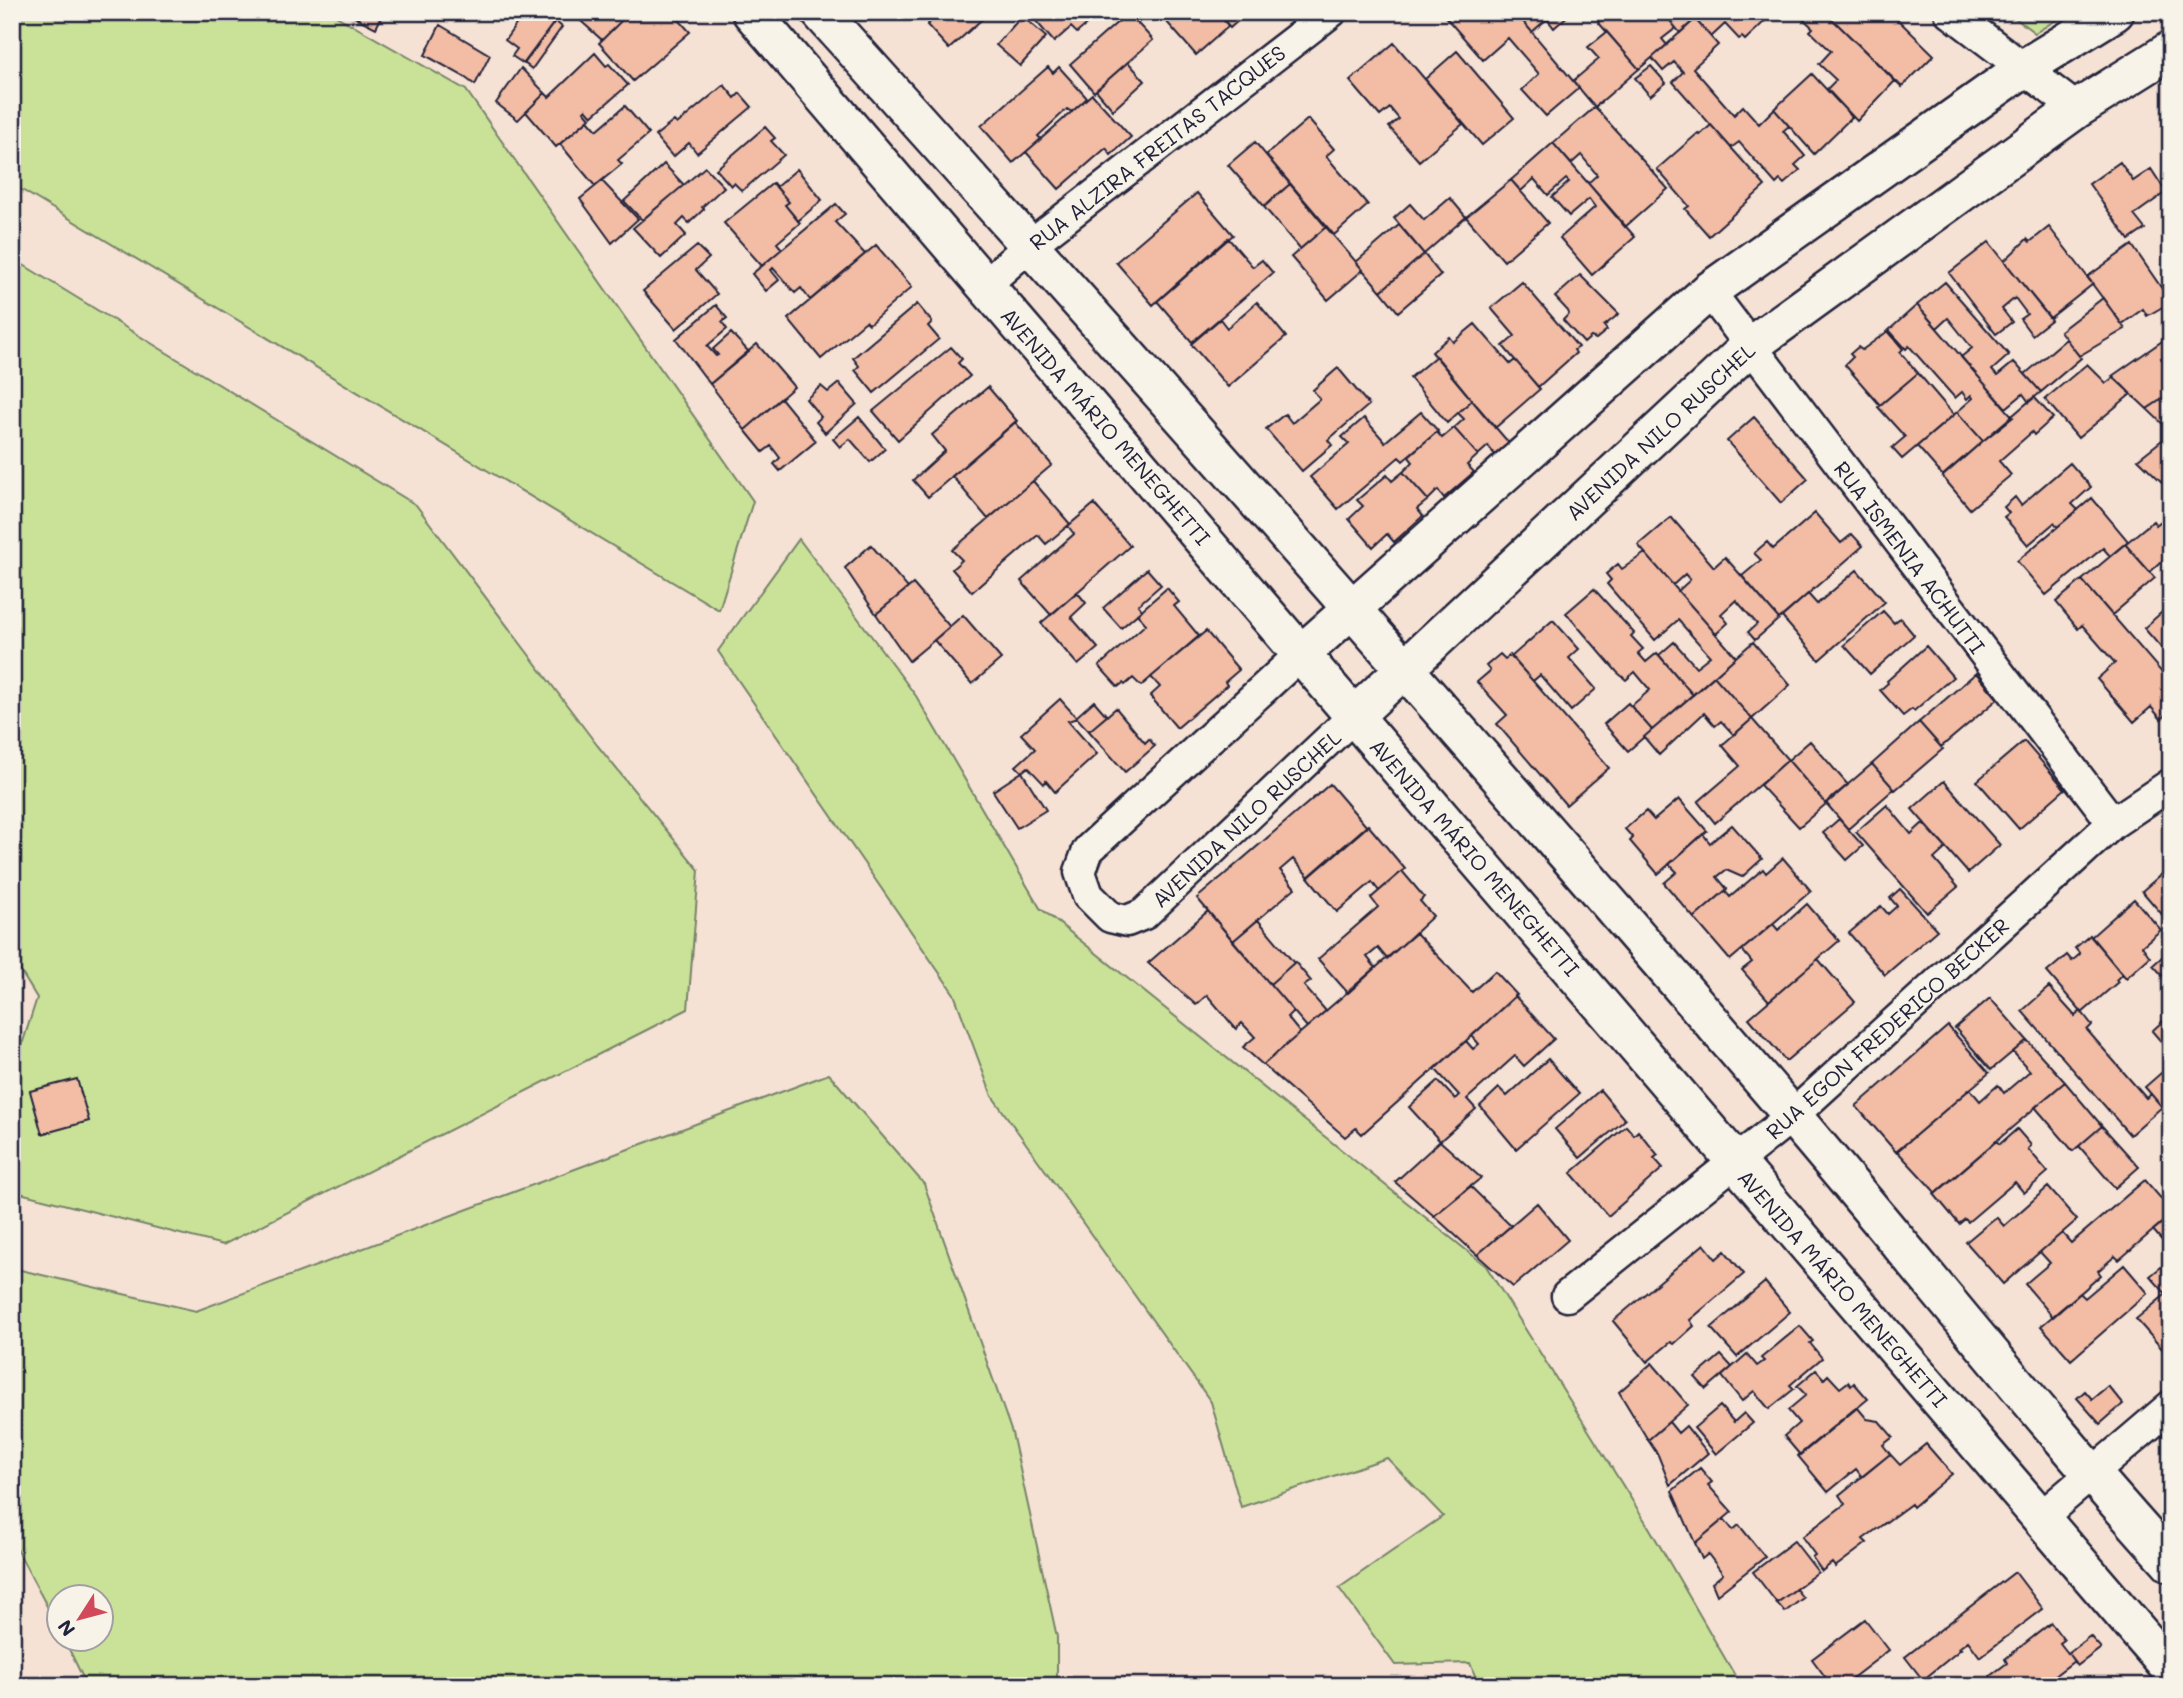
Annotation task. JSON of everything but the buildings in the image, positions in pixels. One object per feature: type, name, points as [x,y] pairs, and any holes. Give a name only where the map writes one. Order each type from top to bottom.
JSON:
[{"type":"street","name":"AVENIDA MÁRIO MENEGHETTI","points":[[751,12],[2171,1670]]},
{"type":"street","points":[[820,12],[1351,609],[1792,1116],[2091,1474],[2171,1563]]},
{"type":"street","name":"RUA ALZIRA FREITAS TACQUES","points":[[985,285],[1030,245],[1331,12]]},
{"type":"street","points":[[1951,12],[2077,109]]},
{"type":"street","name":"AVENIDA NILO RUSCHEL","points":[[2115,12],[2024,68],[1709,291],[1301,654],[1088,850],[1080,872],[1088,895],[1110,917],[1127,921],[1144,914],[1750,346],[2077,109],[2171,50]]},
{"type":"street","name":"RUA ISMENIA ACHUTTI","points":[[1709,291],[2113,823]]},
{"type":"street","name":"RUA EGON FREDERICO BECKER","points":[[1567,1296],[1792,1116],[2113,823],[2171,784]]},
{"type":"street","points":[[2040,1518],[2171,1406]]},
{"type":"green space","points":[[12,12],[329,12],[466,90],[753,501],[719,610],[12,184]]},
{"type":"green space","points":[[2007,12],[2069,12],[2035,33]]},
{"type":"green space","points":[[12,258],[416,505],[597,745],[699,870],[688,1009],[223,1245],[12,1191],[12,1076],[37,998],[12,957]]},
{"type":"green space","points":[[799,539],[916,696],[1040,908],[1486,1266],[1650,1529],[1741,1686],[1479,1686],[1470,1663],[1395,1665],[1339,1588],[1443,1516],[1387,1458],[1241,1507],[1211,1402],[992,1096],[954,994],[718,651]]},
{"type":"green space","points":[[829,1074],[924,1184],[1012,1433],[1057,1637],[1057,1686],[87,1686],[70,1652],[116,1652],[116,1582],[46,1582],[46,1604],[12,1540],[12,1268],[196,1311]]}]
